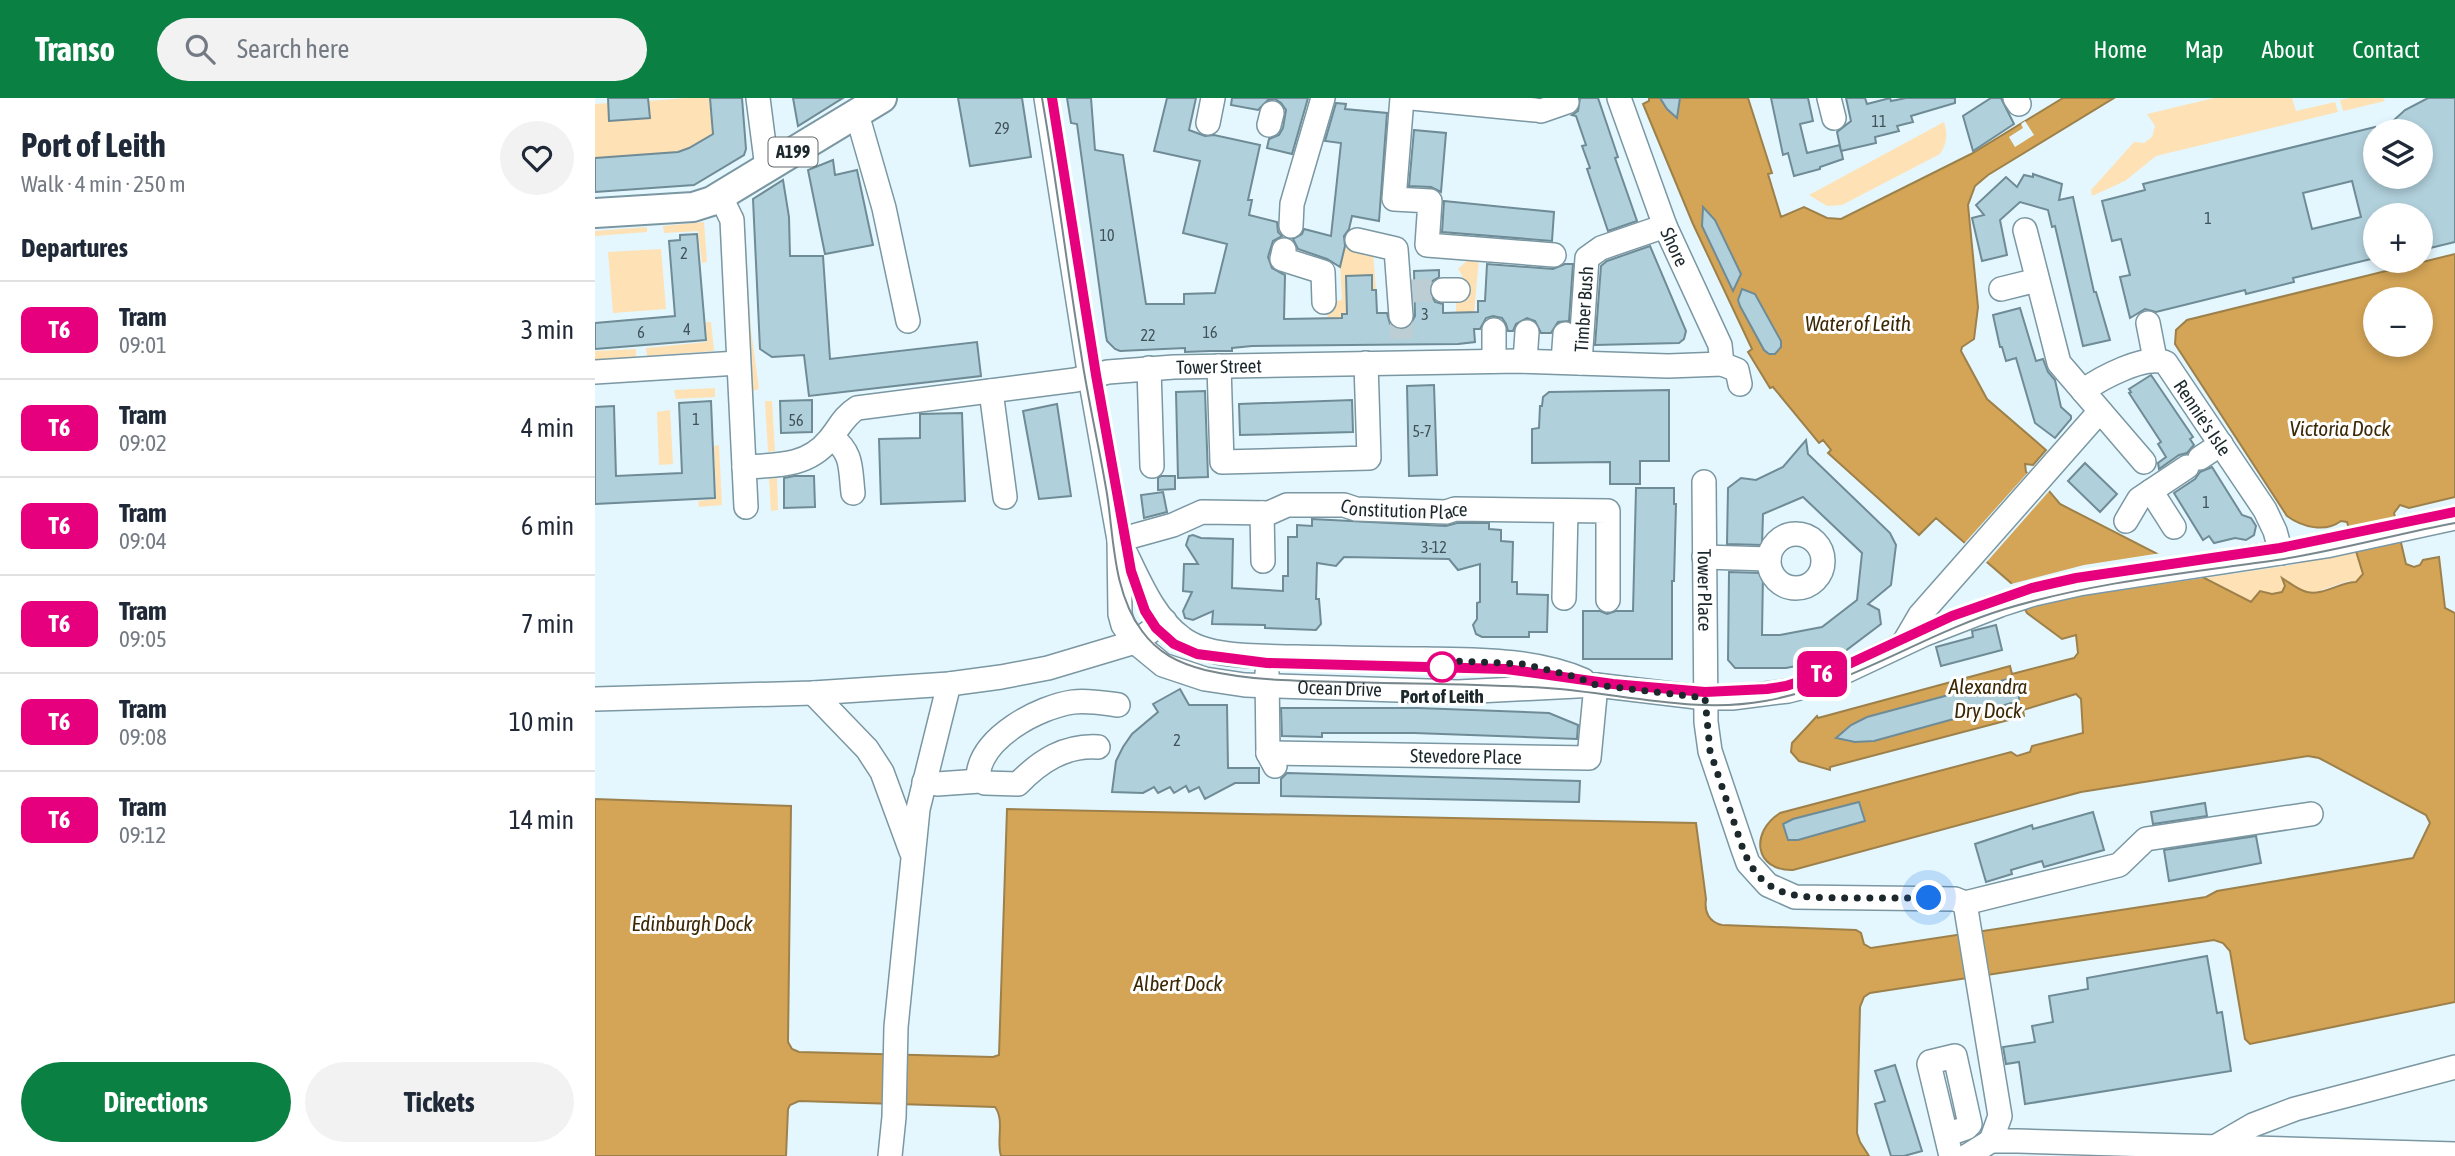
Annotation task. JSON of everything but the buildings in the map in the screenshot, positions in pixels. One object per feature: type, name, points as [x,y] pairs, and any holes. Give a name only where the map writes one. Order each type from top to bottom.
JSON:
[{"type":"main road","name":"A199","points":[[595,213],[693,207],[712,201],[882,98]]},
{"type":"street","points":[[758,98],[767,167]]},
{"type":"street","points":[[1046,98],[1119,540]]},
{"type":"street","points":[[1208,122],[1213,98]]},
{"type":"street","points":[[1291,215],[1323,98]]},
{"type":"street","points":[[1402,98],[1394,198],[1430,201],[1427,245],[1554,255]]},
{"type":"street","name":"Shore","points":[[1619,98],[1665,226],[1720,345],[1722,364],[1737,370],[1740,384]]},
{"type":"street","points":[[1425,99],[1538,110],[1567,102]]},
{"type":"street","points":[[857,114],[884,208],[908,321]]},
{"type":"street","points":[[712,201],[731,220],[746,507]]},
{"type":"street","name":"Timber Bush","points":[[1571,363],[1587,258],[1595,250],[1665,226]]},
{"type":"street","points":[[2025,230],[2059,363],[2144,462]]},
{"type":"street","points":[[1357,240],[1396,249],[1404,291],[1401,316]]},
{"type":"street","points":[[1284,250],[1282,259],[1322,272],[1324,302]]},
{"type":"street","points":[[2001,289],[2037,280]]},
{"type":"street","points":[[2083,391],[2104,376],[2155,359],[2148,323]]},
{"type":"street","points":[[1494,330],[1494,361]]},
{"type":"street","points":[[1525,361],[1527,332]]},
{"type":"street","points":[[1565,334],[1571,363]]},
{"type":"street","name":"Tower Street","points":[[744,467],[779,465],[807,459],[821,450],[846,415],[857,408],[1090,377],[1108,372],[1150,368],[1366,363],[1402,352],[1494,361],[1668,366],[1722,364]]},
{"type":"street","name":"Rennie's Isle","points":[[2155,359],[2169,366],[2265,510],[2281,553]]},
{"type":"street","points":[[595,372],[738,363]]},
{"type":"street","points":[[1219,366],[1222,462],[1369,458],[1366,363]]},
{"type":"street","points":[[1150,368],[1142,415],[1152,466]]},
{"type":"street","points":[[991,391],[1005,497]]},
{"type":"street","points":[[1903,644],[1912,626],[1929,605],[2101,411]]},
{"type":"street","points":[[832,437],[849,454],[853,493]]},
{"type":"street","points":[[2126,521],[2139,499],[2221,444]]},
{"type":"street","name":"Tower Place","points":[[1704,482],[1705,698],[1710,751],[1748,863],[1768,884],[1795,897],[1955,899],[1967,911]]},
{"type":"street","points":[[2151,491],[2174,527]]},
{"type":"street","name":"Constitution Place","points":[[1119,540],[1173,525],[1202,512],[1269,513],[1287,505],[1344,505],[1356,509],[1446,512],[1455,509],[1608,511],[1608,600]]},
{"type":"street","points":[[1564,598],[1566,511]]},
{"type":"street","points":[[1262,513],[1263,561]]},
{"type":"street","name":"Ocean Drive","points":[[1119,540],[1119,604],[1123,625],[1135,642],[1155,660],[1176,671],[1205,679],[1267,686],[1458,692],[1596,685],[1705,698],[1759,695],[1823,682],[1903,644],[2000,605],[2079,584],[2281,553],[2455,518]]},
{"type":"street","name":"Ocean Drive","points":[[1119,540],[1145,591],[1165,621],[1181,638],[1198,648],[1268,656],[1523,664],[1576,677],[1596,685]]},
{"type":"street","points":[[1704,557],[1769,559]]},
{"type":"street","points":[[595,699],[891,689],[1002,677],[1048,668],[1135,642],[1165,621]]},
{"type":"street","points":[[1267,686],[1268,656]]},
{"type":"street","points":[[890,1156],[894,1117],[896,1027],[918,809],[949,684]]},
{"type":"street","name":"Stevedore Place","points":[[1267,686],[1272,760],[1589,758],[1596,685]]},
{"type":"street","points":[[813,693],[867,749],[882,772],[913,857]]},
{"type":"street","points":[[980,781],[979,768],[989,750],[1013,727],[1035,714],[1073,702],[1118,705]]},
{"type":"street","points":[[924,782],[937,784],[980,781],[1018,784],[1035,767],[1058,754],[1098,747]]},
{"type":"street","points":[[1991,1141],[2000,1116],[1967,911],[2119,865],[2146,839],[2311,814]]},
{"type":"street","points":[[2215,1147],[2253,1125],[2295,1109],[2455,1067]]},
{"type":"street","points":[[1967,1156],[1991,1141],[2108,1150],[2215,1147],[2455,1154]]},
{"type":"shaded area","points":[[709,98],[712,131],[715,133],[678,152],[595,158],[595,104],[608,103],[610,121],[650,118],[649,101]]},
{"type":"shaded area","points":[[2214,98],[2292,98],[2296,111],[2335,102],[2338,112],[2156,156],[2125,181],[2092,196],[2091,190],[2134,142],[2144,143],[2152,137],[2155,126],[2147,114]]},
{"type":"shaded area","points":[[2383,98],[2385,101],[2343,111],[2340,100]]},
{"type":"shaded area","points":[[1944,122],[1946,138],[1940,154],[1842,205],[1827,206],[1809,195]]},
{"type":"shaded area","points":[[739,212],[744,212],[751,330],[759,389],[749,392]]},
{"type":"shaded area","points":[[704,222],[707,262],[702,263],[698,231],[664,233],[663,226]]},
{"type":"shaded area","points":[[647,227],[647,232],[595,236],[595,231]]},
{"type":"shaded area","points":[[1345,247],[1373,252],[1376,290],[1372,290],[1371,275],[1348,276],[1348,314],[1342,314],[1343,321],[1327,321],[1329,302],[1342,300],[1340,264]]},
{"type":"shaded area","points":[[661,249],[666,309],[613,313],[608,252]]},
{"type":"shaded area","points":[[1470,258],[1479,258],[1474,314],[1456,312],[1456,299],[1463,298],[1462,275],[1458,269]]},
{"type":"shaded area","points":[[706,322],[711,322],[714,351],[647,356],[646,348],[707,342]]},
{"type":"shaded area","points":[[636,349],[636,357],[595,360],[595,351]]},
{"type":"shaded area","points":[[715,388],[715,397],[676,399],[674,390]]},
{"type":"shaded area","points":[[765,401],[772,401],[775,451],[768,452]]},
{"type":"shaded area","points":[[670,410],[673,464],[659,465],[657,412]]},
{"type":"shaded area","points":[[719,445],[722,505],[699,507],[698,501],[716,499],[714,446]]},
{"type":"shaded area","points":[[777,478],[778,510],[771,511],[769,479]]},
{"type":"shaded area","points":[[2356,550],[2363,574],[2361,579],[2313,593],[2305,592],[2283,579],[2285,586],[2282,592],[2260,592],[2252,603],[2203,578],[2291,565]]},
{"type":"water","points":[[1649,98],[1748,98],[1772,173],[1768,174],[1781,217],[1804,207],[1827,218],[1841,219],[1971,154],[2063,98],[2114,98],[1988,175],[1975,186],[1968,205],[1978,307],[1974,339],[1962,347],[1961,351],[1987,399],[2046,450],[2033,465],[2025,464],[2026,472],[2044,485],[2060,504],[2251,602],[2260,591],[2272,594],[2282,592],[2285,586],[2282,578],[2300,590],[2313,593],[2356,582],[2363,574],[2347,522],[2341,521],[2321,528],[2300,523],[2287,516],[2175,344],[2176,330],[2187,320],[2378,273],[2433,273],[2433,259],[2455,254],[2455,497],[2409,508],[2400,505],[2394,513],[2406,564],[2414,567],[2420,565],[2423,560],[2439,557],[2445,608],[2455,613],[2455,1002],[2250,1044],[2245,1039],[2230,951],[2223,943],[2214,940],[1870,993],[1864,997],[1860,1007],[1857,1133],[1869,1156],[1001,1156],[1000,1124],[995,1107],[799,1101],[788,1109],[786,1156],[595,1156],[595,799],[791,806],[788,1042],[792,1049],[799,1052],[999,1055],[1007,809],[1696,823],[1706,908],[1708,916],[1714,922],[1722,925],[1856,930],[1861,933],[1864,944],[1871,948],[2206,897],[2217,891],[2413,858],[2430,823],[2426,815],[2319,758],[2308,756],[2081,792],[1793,870],[1780,869],[1770,864],[1761,849],[1761,840],[1770,821],[1780,813],[2011,752],[2017,756],[2030,752],[2032,746],[2083,733],[2081,699],[2076,694],[2023,710],[2024,716],[1830,767],[1830,770],[1799,761],[1791,752],[1792,743],[1817,716],[1818,718],[2010,666],[2012,674],[2074,658],[2078,653],[2076,635],[2062,639],[2027,613],[2011,583],[1936,518],[1919,535],[1828,453],[1831,450],[1823,440],[1819,443],[1773,387],[1770,388],[1748,352],[1752,349],[1693,224],[1643,104],[1649,101]]},
{"type":"pier","points":[[2025,121],[2034,135],[2015,147],[2009,137],[2023,128],[2021,124]]},
{"type":"pier","points":[[2030,470],[2051,489],[1984,565],[1962,546]]},
{"type":"pier","points":[[2161,553],[2196,570],[2203,578],[2079,596],[2021,610],[2007,585],[2084,565]]},
{"type":"tunnel","points":[[1409,291],[1443,290]]},
{"type":"tunnel","points":[[1401,316],[1402,342]]},
{"type":"tram line","points":[[1042,98],[1120,582],[1132,616],[1148,639],[1169,656],[1195,667],[1223,674],[1276,680],[1522,687],[1684,704],[1765,701],[1827,684],[1975,620],[2039,600],[2141,579],[2299,556],[2455,523]]},
{"type":"tram line","name":"T6","points":[[1052,98],[1096,375],[1131,571],[1145,611],[1156,628],[1174,644],[1197,654],[1267,663],[1506,669],[1613,684],[1705,692],[1767,689],[1786,686],[1838,669],[1952,616],[2032,588],[2186,560],[2280,548],[2455,512]]},
{"type":"tram line","points":[[1062,164],[1134,581],[1145,610],[1154,624],[1180,646],[1200,654],[1233,660],[1505,669],[1669,690],[1732,691],[1764,688],[1826,673]]},
{"type":"tram line","points":[[1944,620],[2025,591],[2108,572],[2298,545],[2439,515]]},
{"type":"place","name":"Port of Leith","points":[[1442,667]]},
{"type":"route","points":[[1442,667],[1433,660],[1523,664],[1576,677],[1596,685],[1705,698],[1710,751],[1748,863],[1757,875],[1768,884],[1795,897],[1929,898]]},
{"type":"water label","name":"Water of Leith","points":[[1858,324]]},
{"type":"water label","name":"Victoria Dock","points":[[2340,429]]},
{"type":"water label","name":"Alexandra Dry Dock","points":[[1988,699]]},
{"type":"water label","name":"Edinburgh Dock","points":[[692,924]]},
{"type":"water label","name":"Albert Dock","points":[[1178,984]]}]
